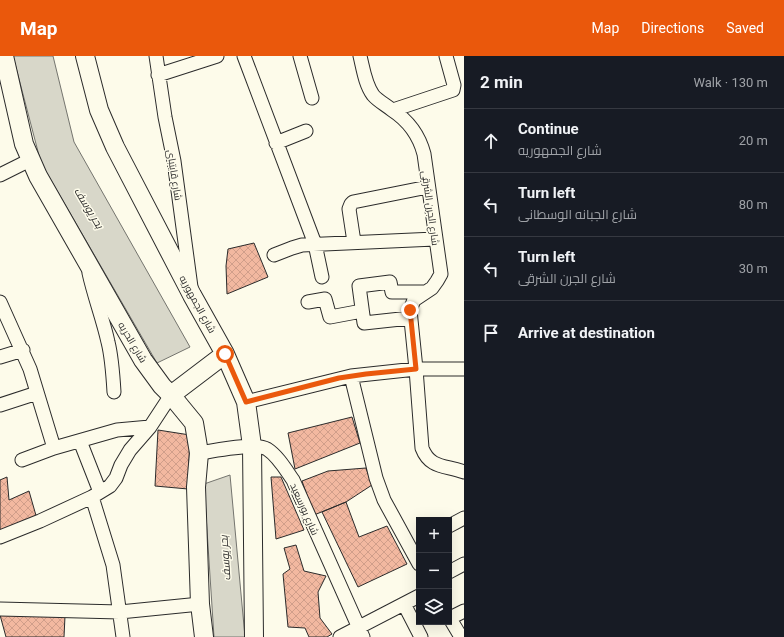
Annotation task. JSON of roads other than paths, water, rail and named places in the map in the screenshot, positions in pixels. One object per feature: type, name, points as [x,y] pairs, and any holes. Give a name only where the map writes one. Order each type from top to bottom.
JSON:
[{"type":"street","name":"شارع الحريه","points":[[4,56],[20,126],[30,160],[46,192],[143,360],[162,386],[194,423],[199,453],[196,487],[200,604],[204,637]]},
{"type":"street","name":"شارع الجمهوريه","points":[[85,56],[99,110],[108,132],[192,295],[225,354],[246,402],[252,446],[254,637]]},
{"type":"street","name":"شارع قايتباى","points":[[156,56],[165,117],[174,161],[192,295]]},
{"type":"street","points":[[158,76],[217,56]]},
{"type":"street","points":[[244,56],[315,244],[322,277]]},
{"type":"street","points":[[300,56],[312,98]]},
{"type":"street","name":"شارع الجرن الشرقى","points":[[360,56],[369,88],[373,95],[379,101],[402,116],[410,124],[421,144],[424,154],[441,274],[438,281],[411,304],[410,318],[416,369],[422,448],[425,456],[430,461],[464,472]]},
{"type":"street","points":[[392,110],[452,90],[454,85],[446,56]]},
{"type":"street","points":[[276,143],[306,131]]},
{"type":"street","points":[[0,175],[30,160]]},
{"type":"street","points":[[354,242],[350,209],[352,202],[428,187]]},
{"type":"street","points":[[274,255],[292,248],[315,244],[435,239]]},
{"type":"street","points":[[86,262],[93,294],[108,340],[112,359],[114,392]]},
{"type":"street","points":[[410,318],[365,324],[359,286],[390,282],[392,292],[426,292]]},
{"type":"street","points":[[308,302],[325,299],[329,317],[362,311]]},
{"type":"street","points":[[0,302],[23,350],[54,448]]},
{"type":"street","points":[[0,357],[23,350]]},
{"type":"street","points":[[0,537],[40,521],[110,486],[116,478],[121,465],[130,450],[150,427],[171,395],[225,354]]},
{"type":"street","points":[[246,402],[351,376],[416,369],[464,369]]},
{"type":"street","points":[[351,376],[376,478],[384,500],[416,559]]},
{"type":"street","points":[[0,405],[37,393]]},
{"type":"street","points":[[22,460],[54,448],[117,430],[150,427]]},
{"type":"street","points":[[80,441],[96,494],[114,565],[123,637]]},
{"type":"street","name":"شارع بورسعيد","points":[[199,453],[252,446],[266,449],[281,463],[293,480],[361,633]]},
{"type":"street","points":[[452,524],[464,518]]},
{"type":"street","points":[[452,570],[464,564]]},
{"type":"street","points":[[340,637],[361,633],[416,598]]},
{"type":"street","points":[[0,609],[120,612],[200,604]]},
{"type":"street","points":[[404,604],[421,637]]},
{"type":"street","points":[[452,617],[464,611]]},
{"type":"street","points":[[452,623],[461,637]]},
{"type":"water","name":"بحر يوسف","points":[[13,56],[53,56],[74,142],[190,347],[157,363],[41,163]]},
{"type":"water","name":"بحر يوسف","points":[[230,475],[245,637],[214,637],[204,484]]}]
